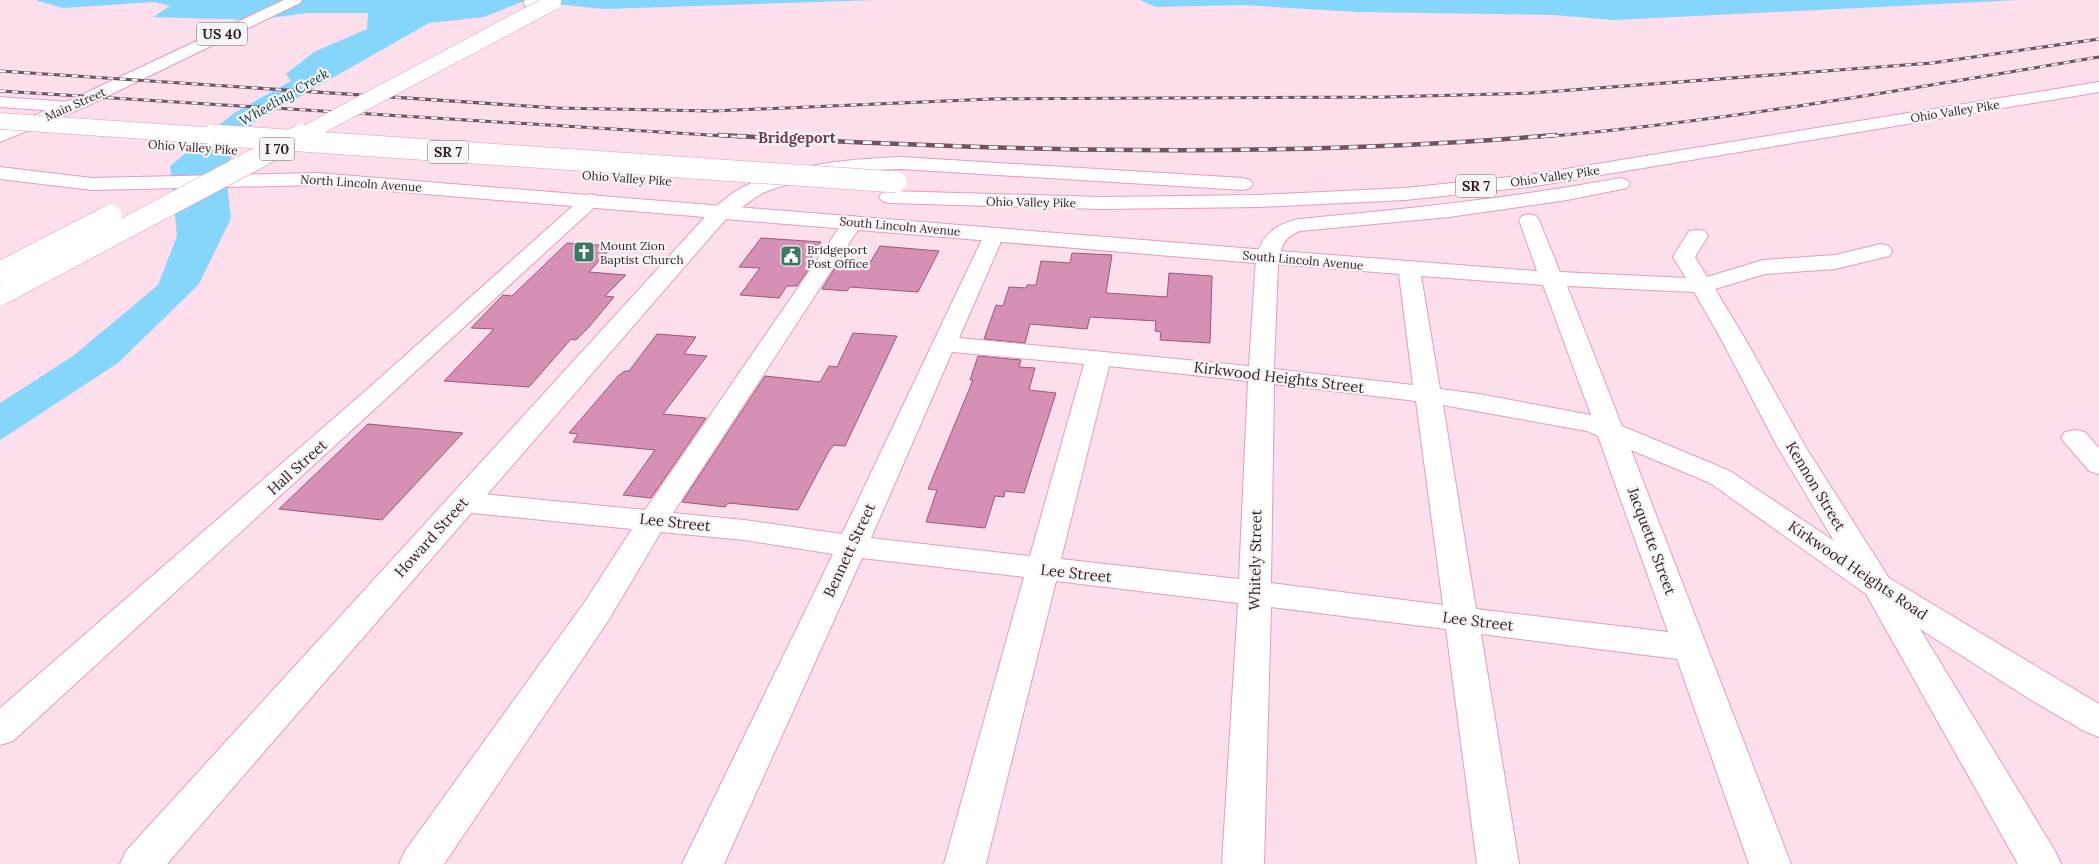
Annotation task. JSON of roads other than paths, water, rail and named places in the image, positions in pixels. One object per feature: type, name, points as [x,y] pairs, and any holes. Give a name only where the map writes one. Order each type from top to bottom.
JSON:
[{"type":"main road","name":"Main Street","points":[[2,132],[70,107],[295,0]]},
{"type":"main road","name":"I 70","points":[[142,200],[544,1]]},
{"type":"main road","name":"I 70","points":[[0,295],[544,1]]},
{"type":"main road","name":"Ohio Valley Pike","points":[[893,190],[1255,190],[1395,183],[1517,171],[2099,76]]},
{"type":"main road","name":"Ohio Valley Pike","points":[[2,132],[1112,203],[1258,202],[1405,194],[1529,181],[2099,87]]},
{"type":"main road","points":[[0,102],[70,107]]},
{"type":"main road","points":[[1267,257],[1274,238],[1282,231],[1299,225],[1449,211],[1567,194],[1647,179],[1770,142]]},
{"type":"main road","name":"Howard Street","points":[[141,864],[722,211],[749,192],[787,179],[826,169],[884,164],[1034,171],[1194,182],[1282,185],[1395,183]]},
{"type":"main road","name":"North Lincoln Avenue","points":[[1,174],[71,183],[116,184],[275,178],[317,179],[722,211]]},
{"type":"main road","name":"Hall Street","points":[[0,730],[372,399],[591,200]]},
{"type":"main road","points":[[0,272],[124,209]]},
{"type":"main road","name":"South Lincoln Avenue","points":[[722,211],[993,235],[1409,268],[1702,286],[1763,267],[1835,262],[1881,250]]},
{"type":"main road","name":"Jacquette Street","points":[[1529,220],[1611,430],[1770,864]]},
{"type":"main road","points":[[420,864],[596,612],[654,520],[853,222]]},
{"type":"main road","name":"Bennett Street","points":[[703,864],[852,546],[993,235]]},
{"type":"main road","name":"Kennon Street","points":[[1697,236],[1684,257],[1791,446],[1878,586],[2040,864]]},
{"type":"main road","name":"Whitely Street","points":[[1243,864],[1255,593],[1260,375],[1267,257]]},
{"type":"main road","points":[[1409,268],[1498,864]]},
{"type":"main road","name":"Kirkwood Heights Street","points":[[943,344],[1198,367],[1428,395],[1576,419],[1611,430]]},
{"type":"main road","points":[[965,864],[1098,359]]},
{"type":"main road","name":"Kirkwood Heights Road","points":[[1611,430],[1720,477],[1878,586],[2044,690],[2099,722]]},
{"type":"main road","points":[[2075,438],[2099,466]]},
{"type":"main road","name":"Lee Street","points":[[462,502],[744,530],[852,546],[1462,618],[1690,648]]},
{"type":"water","name":"Wheeling Creek","points":[[35,0],[877,0],[605,9],[524,1],[484,17],[429,23],[253,123],[225,168],[231,218],[199,284],[118,363],[0,440],[0,403],[73,356],[158,285],[177,236],[170,166],[234,113],[291,81],[286,74],[314,52],[367,29],[368,13],[307,13],[255,20],[153,17],[170,6],[154,2],[63,8]]},
{"type":"water","points":[[1140,0],[2019,0],[1614,20],[1554,15],[1357,12],[1243,5],[1156,7]]},
{"type":"railway","points":[[0,71],[557,108],[713,111],[991,99],[1385,97],[1531,93],[1932,63],[2099,39]]},
{"type":"railway","points":[[1541,137],[1751,113],[2099,57]]},
{"type":"railway","points":[[0,91],[741,137]]},
{"type":"railway","points":[[719,135],[928,145],[1138,150],[1347,147],[1451,143],[1556,135]]},
{"type":"place","name":"Mount Zion Baptist Church","points":[[584,252]]},
{"type":"place","name":"Bridgeport Post Office","points":[[791,256]]},
{"type":"district","name":"Bridgeport","points":[[797,137]]}]
